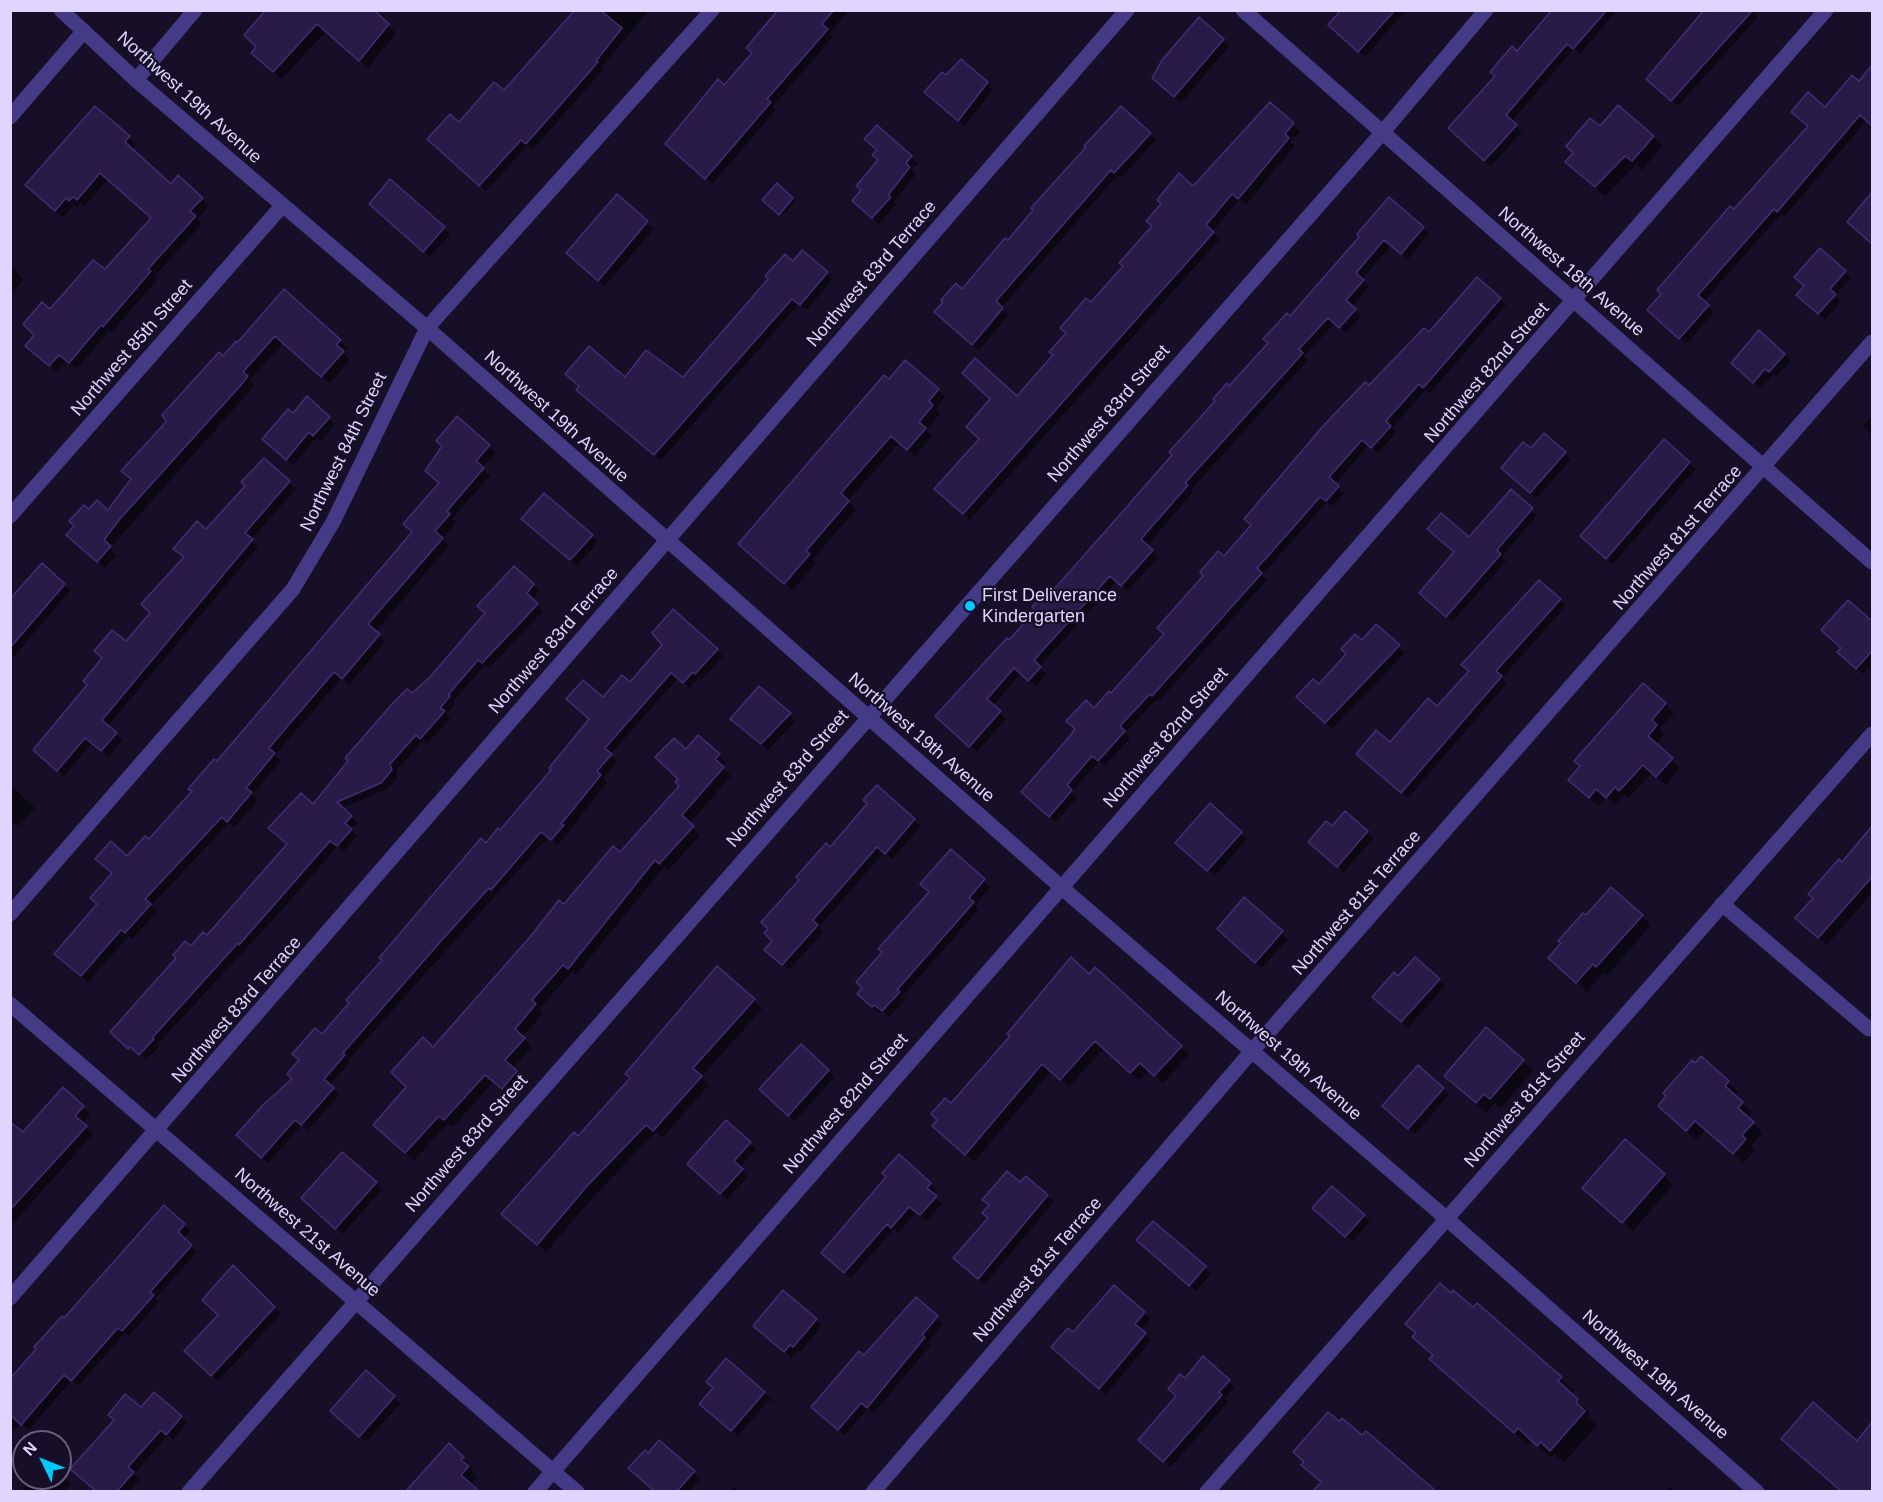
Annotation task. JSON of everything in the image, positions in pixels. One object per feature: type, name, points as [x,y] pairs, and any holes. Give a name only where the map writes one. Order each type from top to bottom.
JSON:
[{"type":"street","name":"Northwest 19th Avenue","points":[[61,10],[136,80],[426,328],[1061,887],[1447,1219],[1757,1491]]},
{"type":"street","points":[[136,80],[195,10]]},
{"type":"street","name":"Northwest 84th Street","points":[[10,914],[293,589],[333,522],[426,328],[712,10]]},
{"type":"street","name":"Northwest 83rd Terrace","points":[[10,1298],[1127,10]]},
{"type":"street","name":"Northwest 18th Avenue","points":[[1243,10],[1872,562]]},
{"type":"street","name":"Northwest 83rd Street","points":[[189,1491],[1382,133],[1486,10]]},
{"type":"street","name":"Northwest 82nd Street","points":[[535,1491],[1575,302],[1826,10]]},
{"type":"street","points":[[10,117],[84,30]]},
{"type":"street","name":"Northwest 85th Street","points":[[10,516],[282,206]]},
{"type":"street","name":"Northwest 81st Terrace","points":[[873,1491],[1252,1051],[1872,342]]},
{"type":"street","name":"Northwest 81st Street","points":[[1208,1491],[1872,734]]},
{"type":"street","points":[[1722,904],[1869,1029]]},
{"type":"street","name":"Northwest 21st Avenue","points":[[10,1004],[577,1491]]},
{"type":"building","points":[[266,10],[374,10],[389,24],[359,61],[317,24],[273,72],[251,53],[256,47],[244,35]]},
{"type":"building","points":[[575,10],[600,10],[622,28],[596,61],[598,62],[526,144],[521,140],[479,186],[427,139],[450,114],[459,122],[494,82],[504,90]]},
{"type":"building","points":[[778,10],[834,10],[822,24],[828,29],[767,99],[771,102],[705,179],[665,144],[718,79],[724,85],[752,53],[746,48]]},
{"type":"building","points":[[1341,10],[1395,10],[1358,52],[1328,25]]},
{"type":"building","points":[[1552,10],[1607,10],[1573,49],[1567,44],[1506,115],[1517,125],[1484,161],[1448,128],[1495,76],[1490,72],[1512,46],[1517,51]]},
{"type":"building","points":[[1704,10],[1753,10],[1671,101],[1646,79]]},
{"type":"building","points":[[1199,17],[1224,39],[1174,97],[1152,78],[1162,60]]},
{"type":"building","points":[[961,59],[988,82],[958,121],[924,92],[942,72],[946,75]]},
{"type":"building","points":[[1872,65],[1872,126],[1860,115],[1777,212],[1774,209],[1698,295],[1709,305],[1679,339],[1647,310],[1661,294],[1657,290],[1730,206],[1734,209],[1808,126],[1791,112],[1808,92],[1825,107],[1852,75],[1859,81]]},
{"type":"building","points":[[1270,102],[1294,123],[1285,134],[1289,138],[1238,199],[1232,194],[1206,225],[1214,232],[963,514],[934,489],[979,439],[966,427],[990,399],[962,373],[975,358],[1017,396],[1053,355],[1049,352],[1066,333],[1060,328],[1086,298],[1091,302],[1123,266],[1119,263],[1152,226],[1146,221],[1161,204],[1157,200],[1179,173],[1193,186]]},
{"type":"building","points":[[1618,105],[1654,136],[1632,161],[1625,156],[1595,187],[1565,162],[1573,153],[1566,146],[1590,118],[1600,126]]},
{"type":"building","points":[[95,106],[130,136],[125,142],[171,184],[178,175],[203,198],[190,211],[196,216],[148,269],[151,271],[103,327],[101,325],[69,363],[59,355],[49,366],[25,346],[34,335],[23,324],[42,302],[50,309],[93,260],[105,269],[151,218],[100,173],[77,200],[73,197],[69,201],[66,198],[55,211],[25,185]]},
{"type":"building","points":[[1121,106],[1151,133],[1114,173],[1111,170],[996,301],[1003,308],[972,345],[934,312],[943,302],[941,300],[956,283],[962,289],[1005,238],[1008,240],[1033,210],[1031,208]]},
{"type":"building","points":[[877,125],[912,156],[906,163],[910,167],[888,195],[891,197],[872,218],[852,201],[861,190],[856,186],[878,160],[872,155],[877,150],[864,139]]},
{"type":"building","points":[[390,179],[445,227],[423,252],[369,204]]},
{"type":"building","points":[[777,183],[793,198],[779,215],[762,200]]},
{"type":"building","points":[[1872,192],[1872,244],[1847,222]]},
{"type":"building","points":[[617,194],[648,221],[598,281],[566,253]]},
{"type":"building","points":[[1389,197],[1424,227],[1401,254],[1384,240],[1356,273],[1364,280],[1346,300],[1356,309],[1339,328],[1328,318],[1299,349],[1303,353],[1185,483],[1188,485],[1141,539],[1153,550],[1121,586],[1110,576],[1034,660],[1041,667],[1028,681],[1014,668],[987,699],[1001,711],[969,747],[935,716],[1007,638],[1009,640],[1035,611],[1032,607],[1045,592],[1049,595],[1117,518],[1172,455],[1169,452],[1215,401],[1213,399],[1227,383],[1229,386],[1268,343],[1263,339],[1287,313],[1290,316],[1359,237],[1357,234]]},
{"type":"building","points":[[1820,248],[1846,271],[1830,289],[1836,294],[1818,314],[1796,295],[1804,286],[1794,277]]},
{"type":"building","points":[[802,250],[828,272],[800,305],[792,299],[654,455],[576,390],[579,386],[565,374],[589,346],[625,377],[646,350],[683,377],[768,279],[765,276],[785,254],[793,261]]},
{"type":"building","points":[[1477,277],[1501,298],[1423,388],[1419,384],[1386,421],[1391,426],[1371,448],[1362,440],[1329,477],[1339,486],[1326,501],[1320,497],[1257,568],[1262,573],[1152,696],[1150,694],[1120,726],[1125,731],[1098,761],[1092,756],[1067,785],[1072,790],[1049,817],[1021,792],[1075,729],[1066,721],[1086,700],[1094,708],[1109,691],[1111,693],[1164,634],[1157,628],[1203,576],[1200,572],[1218,551],[1224,556],[1251,525],[1244,519],[1324,425],[1365,382],[1369,385],[1424,328],[1429,332]]},
{"type":"building","points":[[284,289],[341,340],[336,345],[344,351],[321,377],[275,336],[243,372],[248,376],[241,385],[119,520],[104,540],[111,546],[97,562],[66,535],[74,526],[69,521],[84,505],[89,509],[97,500],[108,510],[131,479],[121,471],[166,422],[162,415],[219,352],[223,356],[236,341],[237,343]]},
{"type":"building","points":[[1759,330],[1785,354],[1769,372],[1765,369],[1753,383],[1731,363]]},
{"type":"building","points":[[905,360],[939,389],[929,401],[933,405],[919,422],[926,428],[907,450],[891,436],[841,493],[849,501],[806,551],[810,554],[784,584],[738,544],[884,375],[889,379]]},
{"type":"building","points":[[307,396],[330,417],[313,436],[309,432],[286,460],[262,439],[288,409],[293,413]]},
{"type":"building","points":[[457,416],[490,445],[476,461],[484,468],[447,511],[450,514],[435,531],[443,538],[368,624],[380,634],[342,679],[334,672],[269,748],[275,753],[246,788],[252,792],[227,822],[222,817],[145,899],[151,904],[125,933],[121,930],[81,976],[54,954],[97,904],[90,898],[112,873],[95,859],[111,841],[127,856],[145,836],[149,839],[192,791],[188,789],[214,759],[217,761],[412,532],[403,524],[439,483],[425,471],[442,446],[436,441]]},
{"type":"building","points":[[1544,433],[1566,452],[1530,493],[1501,468],[1523,442],[1531,448]]},
{"type":"building","points":[[1664,439],[1690,462],[1606,559],[1580,536]]},
{"type":"building","points":[[264,458],[290,481],[245,533],[253,539],[102,720],[117,733],[101,751],[85,738],[57,771],[33,750],[87,685],[83,681],[102,658],[94,651],[112,630],[126,641],[150,613],[141,604],[184,557],[173,549],[197,521],[206,529],[245,486],[241,482]]},
{"type":"building","points":[[1511,489],[1533,508],[1497,550],[1501,554],[1446,617],[1419,593],[1454,552],[1427,529],[1441,513],[1469,537]]},
{"type":"building","points":[[544,493],[593,535],[570,560],[521,519]]},
{"type":"building","points":[[42,563],[65,584],[10,648],[10,599]]},
{"type":"building","points":[[514,566],[534,584],[527,593],[538,604],[482,663],[478,660],[448,695],[450,696],[440,708],[445,711],[420,739],[416,735],[390,764],[392,770],[381,783],[337,802],[352,816],[345,823],[352,829],[337,846],[330,841],[139,1055],[130,1047],[128,1049],[110,1032],[176,958],[173,955],[185,941],[191,946],[203,932],[207,935],[287,844],[268,828],[301,793],[313,804],[348,761],[345,758],[393,703],[407,689],[412,693],[429,678],[485,613],[477,606]]},
{"type":"building","points":[[1539,580],[1561,599],[1496,671],[1502,676],[1401,793],[1356,754],[1376,730],[1390,742],[1428,698],[1437,706],[1469,671],[1461,665]]},
{"type":"building","points":[[1848,600],[1872,621],[1872,651],[1856,669],[1837,652],[1841,648],[1821,630]]},
{"type":"building","points":[[673,609],[718,649],[695,674],[693,672],[683,683],[671,673],[605,748],[612,754],[597,771],[601,775],[561,824],[564,825],[551,840],[541,832],[491,890],[489,888],[343,1053],[345,1055],[324,1079],[334,1088],[301,1125],[295,1120],[261,1158],[236,1135],[264,1104],[292,1079],[287,1074],[299,1060],[292,1054],[315,1028],[322,1034],[349,1003],[346,1000],[382,960],[379,958],[481,838],[486,843],[498,828],[500,830],[551,770],[549,768],[589,719],[566,699],[583,680],[603,697],[622,675],[630,682],[662,645],[652,633]]},
{"type":"building","points":[[1376,624],[1400,645],[1325,723],[1296,697],[1313,679],[1319,684],[1346,654],[1341,649],[1355,634],[1362,640]]},
{"type":"building","points":[[1643,683],[1666,703],[1652,720],[1657,725],[1648,736],[1673,758],[1656,777],[1643,765],[1619,791],[1615,787],[1606,798],[1596,789],[1589,798],[1568,780],[1580,766],[1574,761]]},
{"type":"building","points":[[759,686],[791,713],[761,744],[730,719]]},
{"type":"building","points":[[698,735],[720,754],[715,759],[724,767],[682,815],[694,826],[659,864],[655,860],[568,969],[563,965],[532,1000],[536,1004],[515,1029],[525,1038],[505,1060],[517,1071],[502,1089],[485,1075],[444,1120],[439,1116],[405,1153],[373,1125],[406,1087],[391,1072],[423,1037],[433,1047],[530,937],[559,900],[564,904],[613,846],[620,852],[679,786],[675,782],[678,779],[655,757],[674,738],[686,749]]},
{"type":"building","points":[[877,785],[915,819],[885,854],[877,847],[813,920],[818,925],[782,965],[764,950],[772,941],[764,933],[768,929],[761,922],[799,880],[796,877],[826,843],[830,847],[867,804],[863,800]]},
{"type":"building","points":[[1210,803],[1242,832],[1207,871],[1175,843]]},
{"type":"building","points":[[1345,811],[1368,831],[1337,867],[1308,842],[1326,821],[1332,826]]},
{"type":"building","points":[[1872,826],[1872,877],[1818,938],[1795,918],[1813,898],[1808,894],[1839,859],[1842,862]]},
{"type":"building","points":[[951,849],[985,879],[969,898],[974,902],[897,990],[900,992],[882,1011],[874,1005],[872,1007],[857,994],[862,988],[856,982],[882,952],[878,949],[929,892],[920,884]]},
{"type":"building","points":[[1611,887],[1643,915],[1596,967],[1593,964],[1576,983],[1548,958],[1561,943],[1558,941]]},
{"type":"building","points":[[1244,897],[1283,931],[1255,963],[1217,929]]},
{"type":"building","points":[[1071,957],[1089,974],[1095,967],[1182,1046],[1154,1076],[1140,1063],[1130,1073],[1095,1041],[1060,1080],[1042,1064],[965,1155],[932,1126],[937,1120],[931,1114],[945,1098],[951,1103],[1010,1036],[1007,1034]]},
{"type":"building","points":[[1415,957],[1440,979],[1401,1022],[1372,997],[1394,972],[1398,976]]},
{"type":"building","points":[[717,966],[755,999],[693,1068],[702,1076],[653,1131],[646,1125],[588,1185],[537,1245],[501,1214],[574,1132],[578,1136],[630,1078],[625,1074]]},
{"type":"building","points":[[1486,1027],[1524,1060],[1490,1099],[1484,1094],[1476,1103],[1444,1076]]},
{"type":"building","points":[[801,1044],[829,1070],[788,1116],[759,1089]]},
{"type":"building","points":[[1701,1056],[1729,1081],[1725,1086],[1743,1102],[1738,1108],[1754,1122],[1742,1135],[1746,1139],[1733,1154],[1695,1121],[1686,1131],[1658,1106],[1666,1096],[1663,1093],[1692,1060],[1695,1063]]},
{"type":"building","points":[[1418,1065],[1444,1088],[1408,1129],[1382,1106]]},
{"type":"building","points":[[63,1087],[84,1106],[75,1116],[87,1126],[10,1210],[10,1122],[23,1132]]},
{"type":"building","points":[[726,1120],[751,1142],[734,1161],[743,1169],[720,1194],[687,1164]]},
{"type":"building","points":[[1625,1139],[1665,1174],[1622,1223],[1582,1188]]},
{"type":"building","points":[[342,1152],[377,1182],[335,1229],[301,1198]]},
{"type":"building","points":[[899,1154],[931,1183],[927,1188],[937,1196],[920,1215],[909,1207],[891,1228],[887,1224],[844,1273],[821,1253],[886,1177],[882,1173]]},
{"type":"building","points":[[1007,1171],[1020,1182],[1026,1176],[1048,1195],[978,1279],[953,1258],[988,1218],[982,1213],[989,1205],[982,1200]]},
{"type":"building","points":[[1332,1186],[1365,1215],[1345,1237],[1312,1208]]},
{"type":"building","points":[[164,1205],[185,1224],[178,1232],[192,1245],[150,1292],[154,1295],[122,1331],[118,1328],[71,1381],[64,1375],[21,1425],[10,1415],[10,1379],[36,1349],[34,1347],[62,1316],[64,1318]]},
{"type":"building","points":[[1153,1221],[1206,1266],[1189,1286],[1136,1240]]},
{"type":"building","points":[[233,1265],[275,1307],[211,1376],[184,1351],[218,1315],[202,1300]]},
{"type":"building","points":[[1440,1283],[1451,1293],[1453,1290],[1473,1307],[1477,1303],[1562,1377],[1558,1381],[1578,1399],[1576,1402],[1585,1411],[1550,1451],[1541,1442],[1537,1446],[1518,1428],[1514,1433],[1429,1359],[1433,1355],[1412,1337],[1416,1333],[1405,1324]]},
{"type":"building","points":[[1114,1285],[1145,1312],[1135,1324],[1146,1333],[1099,1389],[1051,1347],[1068,1328],[1073,1332]]},
{"type":"building","points":[[783,1290],[817,1319],[793,1347],[790,1345],[784,1352],[753,1326]]},
{"type":"building","points":[[916,1297],[938,1316],[922,1335],[925,1337],[867,1408],[861,1403],[838,1430],[811,1407],[859,1351],[864,1355]]},
{"type":"building","points":[[1203,1356],[1230,1380],[1219,1392],[1222,1395],[1163,1462],[1138,1440],[1176,1396],[1168,1389],[1180,1374],[1185,1378]]},
{"type":"building","points":[[726,1358],[765,1392],[731,1431],[699,1404],[713,1388],[706,1382]]},
{"type":"building","points":[[366,1370],[395,1396],[359,1437],[330,1411]]},
{"type":"building","points":[[154,1392],[182,1416],[166,1435],[161,1430],[128,1467],[134,1472],[117,1491],[96,1491],[72,1471],[72,1467],[114,1420],[108,1415],[125,1394],[141,1407]]},
{"type":"building","points":[[1813,1402],[1857,1441],[1872,1422],[1872,1491],[1841,1491],[1781,1439]]},
{"type":"building","points":[[1328,1412],[1339,1421],[1342,1418],[1362,1435],[1366,1431],[1436,1491],[1313,1491],[1321,1482],[1301,1465],[1304,1462],[1293,1452]]},
{"type":"building","points":[[659,1440],[695,1471],[677,1491],[654,1491],[628,1468],[645,1450],[648,1453]]},
{"type":"building","points":[[449,1443],[464,1457],[461,1460],[469,1466],[461,1475],[479,1491],[406,1491]]},
{"type":"place","name":"First Deliverance Kindergarten","points":[[970,606]]}]
